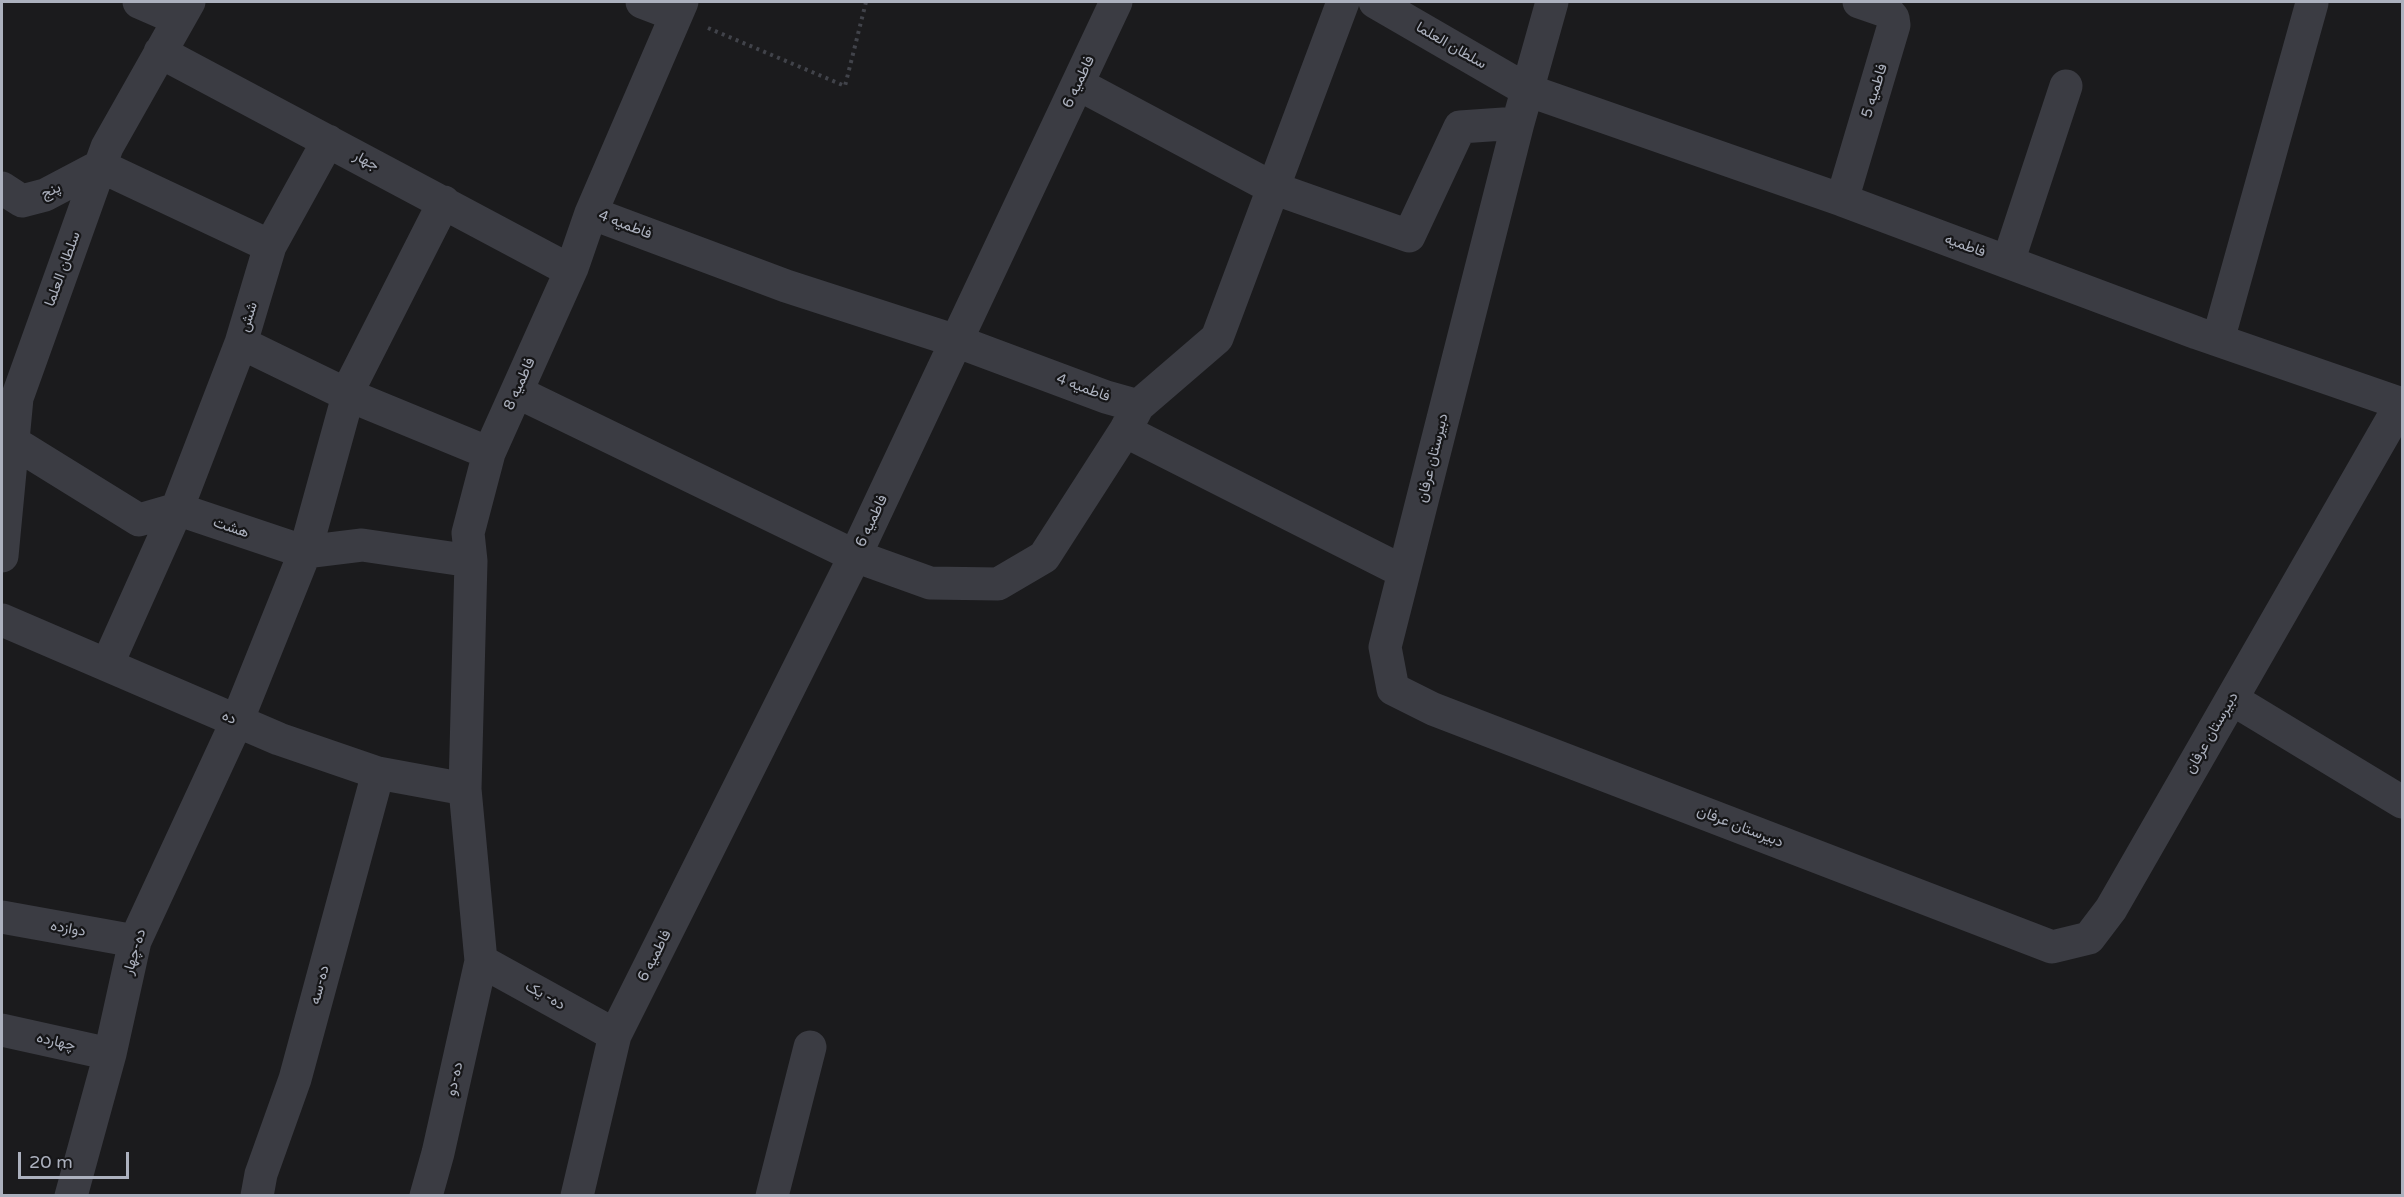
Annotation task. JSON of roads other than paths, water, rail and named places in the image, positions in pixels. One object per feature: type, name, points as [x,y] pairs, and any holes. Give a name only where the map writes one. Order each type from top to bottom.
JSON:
[{"type":"street","points":[[140,2],[183,10]]},
{"type":"street","points":[[642,2],[679,8]]},
{"type":"street","name":"فاطمیه 6","points":[[615,1035],[855,556],[1116,2]]},
{"type":"street","points":[[517,392],[855,556],[930,583],[999,584],[1044,557],[1132,418],[1217,338],[1343,2]]},
{"type":"street","name":"سلطان العلما","points":[[1375,2],[1527,90]]},
{"type":"street","name":"دبیرستان عرفان","points":[[1552,2],[1518,123],[1385,647],[1393,688],[1432,709],[2052,947],[2090,938],[2111,909],[2402,404]]},
{"type":"street","name":"فاطمیه 5","points":[[1842,200],[1894,25],[1893,18],[1888,12],[1859,2]]},
{"type":"street","points":[[2218,340],[2312,3]]},
{"type":"street","name":"فاطمیه 8","points":[[465,789],[471,561],[468,532],[489,453],[572,268],[591,213],[679,8]]},
{"type":"street","name":"سلطان العلما","points":[[2,556],[17,398],[107,147],[183,10]]},
{"type":"street","name":"جهار","points":[[160,51],[556,263],[572,268]]},
{"type":"street","points":[[1078,84],[1273,189],[1408,236],[1460,127],[1518,123]]},
{"type":"street","points":[[2008,262],[2066,86]]},
{"type":"street","name":"فاطمیه","points":[[1527,90],[1842,200],[2218,340],[2402,404]]},
{"type":"street","name":"شش","points":[[328,141],[270,246],[242,343],[348,395],[489,453]]},
{"type":"street","points":[[100,166],[270,246]]},
{"type":"street","name":"پنج","points":[[2,188],[22,201],[45,195],[100,166]]},
{"type":"street","name":"ده-چهار","points":[[71,1196],[110,1054],[135,941],[237,721],[305,552],[351,385],[444,202]]},
{"type":"street","name":"فاطمیه 4","points":[[591,213],[786,286],[956,342],[1106,397],[1132,418],[1404,572]]},
{"type":"street","points":[[107,665],[177,509],[242,343]]},
{"type":"street","points":[[13,442],[139,520],[177,509]]},
{"type":"street","name":"هشت","points":[[177,509],[305,552],[362,545],[471,561]]},
{"type":"street","name":"ده","points":[[2,620],[279,739],[378,773],[465,789]]},
{"type":"street","points":[[2232,699],[2403,802]]},
{"type":"street","name":"ده-سه","points":[[257,1196],[261,1174],[295,1079],[378,773]]},
{"type":"street","points":[[465,789],[481,961]]},
{"type":"street","name":"دوازده","points":[[2,917],[135,941]]},
{"type":"street","name":"ده- یک","points":[[481,961],[615,1035]]},
{"type":"street","name":"ده-دو","points":[[426,1196],[438,1153],[481,961]]},
{"type":"street","name":"چهارده","points":[[2,1030],[110,1054]]},
{"type":"street","points":[[577,1196],[615,1035]]},
{"type":"street","points":[[772,1196],[810,1047]]}]
